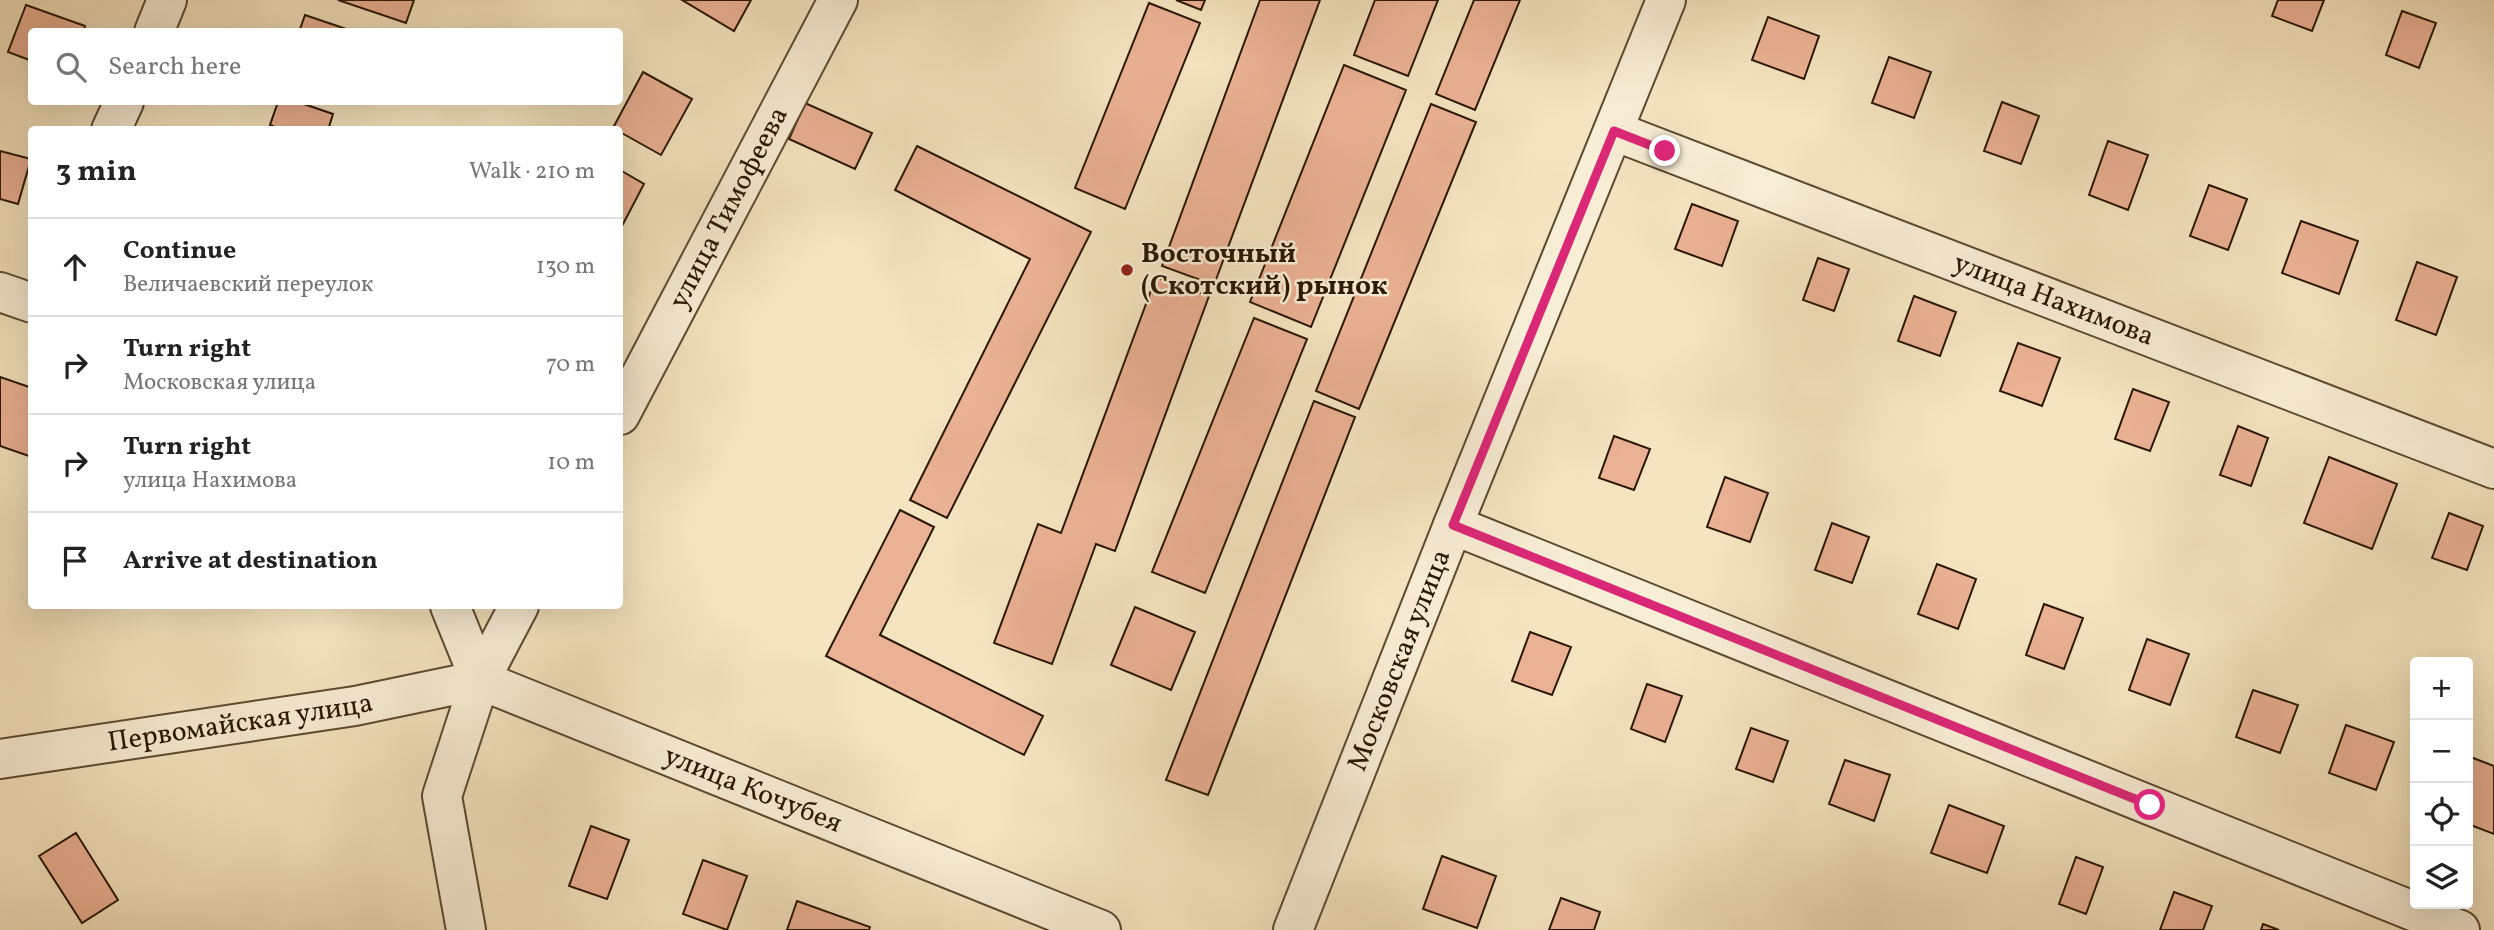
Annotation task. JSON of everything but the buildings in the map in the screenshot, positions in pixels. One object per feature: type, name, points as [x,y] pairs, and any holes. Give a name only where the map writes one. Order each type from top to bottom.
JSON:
[{"type":"street","points":[[156,28],[167,0]]},
{"type":"street","name":"улица Тимофеева","points":[[623,409],[838,0]]},
{"type":"street","name":"Московская улица","points":[[1293,930],[1453,525],[1666,0]]},
{"type":"street","points":[[113,126],[123,105]]},
{"type":"street","name":"улица Нахимова","points":[[1614,131],[2494,469]]},
{"type":"street","points":[[0,292],[28,302]]},
{"type":"street","points":[[1453,525],[2460,930]]},
{"type":"street","points":[[451,609],[480,680]]},
{"type":"street","points":[[466,930],[442,796],[480,680],[517,609]]},
{"type":"street","name":"Первомайская улица","points":[[0,759],[355,706],[480,680]]},
{"type":"street","name":"улица Кочубея","points":[[480,680],[1101,930]]},
{"type":"place","name":"Восточный (Скотский) рынок","points":[[1127,270]]},
{"type":"route","points":[[1665,151],[1614,131],[1453,525],[2150,805]]}]
